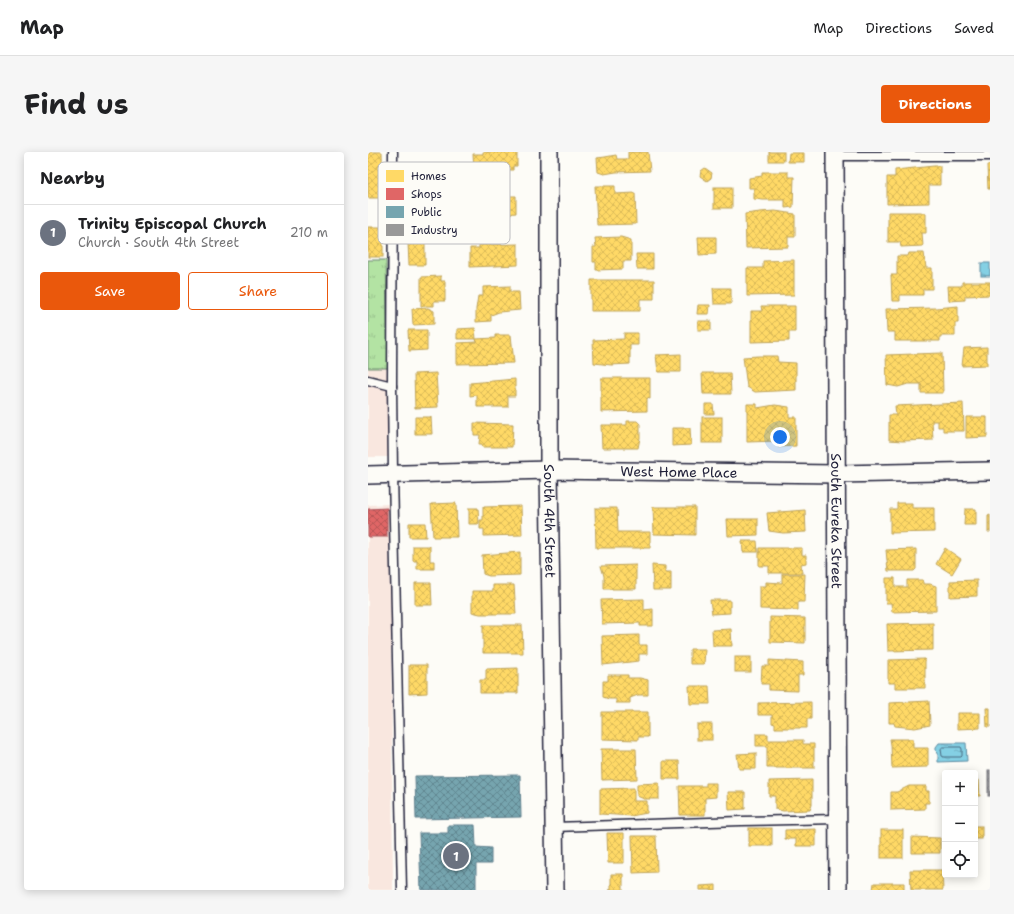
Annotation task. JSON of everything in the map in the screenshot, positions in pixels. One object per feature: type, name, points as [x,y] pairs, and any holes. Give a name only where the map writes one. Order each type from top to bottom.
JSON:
[{"type":"street","name":"South 4th Street","points":[[549,152],[549,470],[555,890]]},
{"type":"street","name":"South Eureka Street","points":[[835,154],[838,890]]},
{"type":"street","name":"West Home Place","points":[[368,475],[549,470],[837,474],[990,471]]},
{"type":"lane","points":[[393,152],[393,162]]},
{"type":"lane","points":[[835,154],[990,156]]},
{"type":"lane","points":[[393,244],[393,474],[402,890]]},
{"type":"lane","points":[[368,380],[392,386]]},
{"type":"lane","points":[[554,827],[838,819]]},
{"type":"shaded area","points":[[368,368],[388,368],[389,457],[368,457]]},
{"type":"shaded area","points":[[390,504],[393,890],[368,890],[368,505]]},
{"type":"green space","points":[[368,260],[386,260],[388,368],[368,368]]},
{"type":"water","points":[[981,263],[990,263],[990,276],[981,276]]},
{"type":"water","points":[[939,743],[966,743],[967,761],[938,762],[936,747]]},
{"type":"building: Homes","points":[[368,152],[382,152],[382,162],[378,162],[378,198],[368,198]]},
{"type":"building: Homes","points":[[483,152],[517,152],[517,166],[513,166],[513,170],[510,170],[510,162],[474,162],[473,154],[483,154]]},
{"type":"building: Homes","points":[[628,152],[648,152],[650,171],[616,172],[604,174],[598,172],[597,158],[616,155],[617,159],[628,159]]},
{"type":"building: Homes","points":[[769,152],[784,152],[784,161],[769,161]]},
{"type":"building: Homes","points":[[789,153],[804,153],[804,162],[788,162]]},
{"type":"building: Homes","points":[[987,165],[990,165],[990,189],[988,189]]},
{"type":"building: Homes","points":[[940,166],[940,185],[929,185],[929,203],[887,204],[887,177],[895,177],[895,170]]},
{"type":"building: Homes","points":[[705,168],[712,173],[711,178],[707,181],[700,176],[701,171]]},
{"type":"building: Homes","points":[[762,172],[788,172],[788,177],[794,177],[793,207],[785,208],[785,200],[754,199],[754,188],[749,188],[749,178],[762,176]]},
{"type":"building: Homes","points":[[595,186],[615,186],[615,194],[635,193],[636,224],[597,225]]},
{"type":"building: Homes","points":[[714,187],[732,187],[732,208],[714,208]]},
{"type":"building: Homes","points":[[510,196],[516,196],[516,213],[510,214]]},
{"type":"building: Homes","points":[[775,211],[795,214],[795,237],[788,237],[788,247],[746,248],[745,214]]},
{"type":"building: Homes","points":[[888,212],[921,212],[926,214],[926,233],[922,233],[923,246],[901,247],[900,242],[888,242]]},
{"type":"building: Homes","points":[[368,227],[378,227],[378,244],[383,244],[383,257],[368,257]]},
{"type":"building: Homes","points":[[621,237],[631,240],[631,261],[623,261],[623,269],[596,270],[596,262],[593,262],[593,247],[596,247],[595,238]]},
{"type":"building: Homes","points":[[698,237],[716,237],[716,254],[699,255]]},
{"type":"building: Homes","points":[[408,244],[425,244],[425,265],[409,265]]},
{"type":"building: Homes","points":[[518,244],[518,265],[470,267],[470,248],[479,248],[479,245]]},
{"type":"building: Homes","points":[[909,253],[924,253],[926,268],[932,268],[932,289],[923,289],[923,295],[900,295],[900,301],[892,301],[891,275],[897,275],[897,256],[908,256]]},
{"type":"building: Homes","points":[[636,254],[653,254],[653,269],[637,269]]},
{"type":"building: Homes","points":[[794,260],[794,295],[747,296],[747,268],[763,268],[763,261]]},
{"type":"building: Homes","points":[[441,276],[441,281],[445,281],[445,301],[434,301],[434,306],[421,306],[421,277]]},
{"type":"building: Homes","points":[[591,280],[654,280],[654,299],[640,299],[640,311],[591,311]]},
{"type":"building: Homes","points":[[962,282],[990,282],[990,295],[965,296],[965,300],[949,301],[948,286],[962,286]]},
{"type":"building: Homes","points":[[510,286],[510,292],[519,292],[520,310],[499,312],[491,315],[491,321],[476,322],[478,296],[483,296],[483,287]]},
{"type":"building: Homes","points":[[713,288],[731,288],[731,304],[714,304]]},
{"type":"building: Homes","points":[[698,305],[710,305],[709,314],[697,314]]},
{"type":"building: Homes","points":[[761,306],[795,306],[795,332],[789,332],[789,341],[751,342],[751,311],[762,311]]},
{"type":"building: Homes","points":[[958,306],[958,323],[955,323],[955,336],[940,336],[940,341],[895,341],[895,332],[887,332],[886,309]]},
{"type":"building: Homes","points":[[428,308],[434,311],[434,324],[413,325],[412,309]]},
{"type":"building: Homes","points":[[698,321],[711,321],[711,330],[698,330]]},
{"type":"building: Homes","points":[[475,328],[476,339],[457,339],[457,329]]},
{"type":"building: Homes","points":[[408,330],[427,330],[427,350],[409,351]]},
{"type":"building: Homes","points":[[624,333],[638,333],[638,345],[630,345],[630,364],[611,365],[594,363],[593,340],[624,339]]},
{"type":"building: Homes","points":[[495,335],[511,335],[514,363],[457,364],[457,343],[477,342],[476,339],[495,338]]},
{"type":"building: Homes","points":[[987,347],[987,365],[962,366],[964,348]]},
{"type":"building: Homes","points":[[942,353],[943,393],[921,393],[921,384],[908,384],[898,387],[887,385],[886,355]]},
{"type":"building: Homes","points":[[681,354],[681,372],[658,372],[656,355]]},
{"type":"building: Homes","points":[[777,356],[778,362],[796,363],[796,390],[755,392],[747,387],[743,357]]},
{"type":"building: Homes","points":[[436,373],[438,407],[415,408],[414,374]]},
{"type":"building: Homes","points":[[702,373],[730,373],[731,394],[703,394]]},
{"type":"building: Homes","points":[[601,378],[650,378],[650,399],[647,398],[647,411],[601,412]]},
{"type":"building: Homes","points":[[515,379],[515,396],[508,396],[508,407],[477,407],[477,395],[470,396],[470,383]]},
{"type":"building: Homes","points":[[963,403],[964,431],[943,431],[943,427],[938,427],[938,421],[932,421],[933,440],[889,440],[889,415],[896,415],[895,406]]},
{"type":"building: Homes","points":[[705,404],[713,404],[714,414],[705,414]]},
{"type":"building: Homes","points":[[747,404],[757,404],[757,408],[775,405],[789,407],[789,417],[796,417],[796,446],[778,447],[778,441],[747,442]]},
{"type":"building: Homes","points":[[415,417],[431,417],[432,434],[415,434]]},
{"type":"building: Homes","points":[[702,417],[722,417],[722,443],[702,443]]},
{"type":"building: Homes","points":[[966,417],[987,417],[987,437],[966,438]]},
{"type":"building: Homes","points":[[627,421],[637,421],[640,424],[638,448],[602,448],[601,425],[627,425]]},
{"type":"building: Homes","points":[[474,423],[513,424],[512,447],[482,447],[482,444],[479,444],[480,435],[474,435]]},
{"type":"building: Homes","points":[[672,428],[690,428],[691,445],[672,446]]},
{"type":"building: Homes","points":[[456,503],[457,537],[433,537],[431,504]]},
{"type":"building: Homes","points":[[897,503],[912,503],[912,508],[934,508],[934,532],[890,533],[890,509],[897,509]]},
{"type":"building: Homes","points":[[521,506],[522,535],[484,536],[484,529],[480,529],[480,520],[483,520],[483,507]]},
{"type":"building: Homes","points":[[653,507],[695,507],[695,535],[654,534]]},
{"type":"building: Homes","points":[[469,508],[478,508],[479,524],[469,524]]},
{"type":"building: Homes","points":[[595,508],[617,508],[618,532],[650,532],[650,548],[596,548]]},
{"type":"building: Homes","points":[[965,509],[976,509],[976,525],[964,525]]},
{"type":"building: Homes","points":[[805,510],[806,532],[783,533],[769,531],[767,513]]},
{"type":"building: Homes","points":[[990,515],[990,532],[988,532],[988,516]]},
{"type":"building: Homes","points":[[727,519],[758,519],[758,535],[728,536]]},
{"type":"building: Homes","points":[[409,523],[425,523],[426,537],[409,537]]},
{"type":"building: Homes","points":[[742,541],[757,541],[758,552],[743,552]]},
{"type":"building: Homes","points":[[413,546],[430,546],[430,561],[434,561],[434,569],[417,569],[417,561],[413,561]]},
{"type":"building: Homes","points":[[759,548],[802,548],[802,555],[806,555],[806,563],[801,564],[802,573],[769,573],[769,566],[759,566]]},
{"type":"building: Homes","points":[[945,548],[961,559],[952,574],[936,564]]},
{"type":"building: Homes","points":[[916,549],[916,569],[914,571],[888,571],[886,550]]},
{"type":"building: Homes","points":[[520,552],[520,575],[489,576],[483,574],[482,555]]},
{"type":"building: Homes","points":[[636,565],[636,589],[604,589],[604,576],[601,566]]},
{"type":"building: Homes","points":[[652,565],[665,566],[665,572],[671,572],[671,590],[653,590]]},
{"type":"building: Homes","points":[[782,574],[805,574],[804,602],[798,602],[798,610],[760,609],[760,586],[766,586],[766,582],[782,583]]},
{"type":"building: Homes","points":[[886,578],[895,578],[895,587],[907,587],[907,580],[923,580],[923,584],[936,586],[936,611],[892,612],[891,603],[886,603]]},
{"type":"building: Homes","points":[[977,580],[977,596],[950,597],[950,581]]},
{"type":"building: Homes","points":[[415,583],[431,583],[432,605],[415,605]]},
{"type":"building: Homes","points":[[493,585],[514,585],[516,614],[480,614],[472,612],[472,591],[493,591]]},
{"type":"building: Homes","points":[[644,599],[644,610],[653,609],[653,626],[640,626],[640,623],[602,624],[601,600]]},
{"type":"building: Homes","points":[[710,600],[730,600],[730,613],[712,614]]},
{"type":"building: Homes","points":[[770,617],[805,618],[805,643],[770,642]]},
{"type":"building: Homes","points":[[933,623],[933,650],[888,651],[887,624]]},
{"type":"building: Homes","points":[[483,625],[522,625],[523,653],[483,653]]},
{"type":"building: Homes","points":[[731,629],[732,646],[713,646],[712,630]]},
{"type":"building: Homes","points":[[639,635],[639,645],[647,645],[647,654],[639,654],[639,661],[603,665],[602,636]]},
{"type":"building: Homes","points":[[690,649],[705,649],[704,664],[690,664]]},
{"type":"building: Homes","points":[[735,657],[751,657],[751,672],[735,672]]},
{"type":"building: Homes","points":[[925,659],[925,688],[895,688],[895,683],[888,683],[888,660]]},
{"type":"building: Homes","points":[[769,660],[803,662],[803,675],[798,675],[798,691],[769,690],[769,684],[761,684],[762,666],[769,666]]},
{"type":"building: Homes","points":[[409,665],[427,665],[427,693],[409,694]]},
{"type":"building: Homes","points":[[518,668],[518,693],[480,693],[480,680],[486,680],[486,669]]},
{"type":"building: Homes","points":[[608,675],[628,675],[628,678],[648,680],[648,695],[638,695],[630,698],[630,703],[616,703],[616,699],[603,697],[603,681],[608,681]]},
{"type":"building: Homes","points":[[689,686],[709,686],[710,704],[690,704]]},
{"type":"building: Homes","points":[[929,701],[930,725],[915,728],[895,726],[894,723],[889,723],[889,703]]},
{"type":"building: Homes","points":[[811,702],[811,719],[807,719],[807,728],[775,728],[775,724],[772,723],[772,715],[758,715],[758,703]]},
{"type":"building: Homes","points":[[986,708],[990,708],[990,727],[987,727]]},
{"type":"building: Homes","points":[[602,712],[648,712],[648,737],[638,737],[638,740],[602,739]]},
{"type":"building: Homes","points":[[957,713],[980,713],[980,728],[957,729]]},
{"type":"building: Homes","points":[[697,724],[712,724],[712,740],[697,740]]},
{"type":"building: Homes","points":[[756,734],[768,734],[768,740],[803,740],[803,744],[814,744],[814,768],[767,768],[767,746],[756,746]]},
{"type":"building: Homes","points":[[890,739],[913,739],[913,748],[928,748],[928,767],[892,768]]},
{"type":"building: Homes","points":[[601,749],[636,749],[637,779],[602,780]]},
{"type":"building: Homes","points":[[756,753],[756,769],[739,769],[737,754]]},
{"type":"building: Homes","points":[[663,761],[679,761],[680,779],[663,779]]},
{"type":"building: Homes","points":[[812,780],[812,805],[810,810],[783,811],[775,809],[775,796],[769,796],[769,781]]},
{"type":"building: Homes","points":[[978,780],[979,780],[980,796],[978,796]]},
{"type":"building: Homes","points":[[659,783],[659,799],[644,799],[637,796],[637,784]]},
{"type":"building: Homes","points":[[706,783],[716,783],[716,797],[705,798],[705,815],[680,815],[679,786],[706,786]]},
{"type":"building: Homes","points":[[909,786],[926,786],[926,791],[929,791],[929,803],[925,803],[925,809],[891,810],[891,792],[897,792]]},
{"type":"building: Homes","points":[[634,788],[634,801],[647,801],[647,813],[631,816],[600,814],[600,789]]},
{"type":"building: Homes","points":[[728,792],[745,792],[745,809],[729,810]]},
{"type":"building: Homes","points":[[978,826],[982,826],[982,839],[978,839]]},
{"type":"building: Homes","points":[[749,828],[772,828],[772,846],[749,846]]},
{"type":"building: Homes","points":[[816,829],[816,846],[796,846],[796,839],[785,839],[785,830]]},
{"type":"building: Homes","points":[[881,830],[903,830],[903,858],[881,858]]},
{"type":"building: Homes","points":[[607,833],[624,833],[624,863],[608,863]]},
{"type":"building: Homes","points":[[632,836],[656,836],[657,872],[633,873]]},
{"type":"building: Homes","points":[[912,837],[940,838],[940,853],[912,853]]},
{"type":"building: Homes","points":[[910,870],[942,870],[943,890],[911,890]]},
{"type":"building: Homes","points":[[611,874],[623,874],[623,890],[611,890]]},
{"type":"building: Homes","points":[[874,883],[904,883],[904,890],[873,890]]},
{"type":"building: Homes","points":[[716,885],[716,890],[700,890],[700,886]]},
{"type":"building: Shops","points":[[387,508],[387,537],[368,537],[368,509]]},
{"type":"building: Public","points":[[520,775],[521,817],[416,819],[415,776]]},
{"type":"building: Public","points":[[448,825],[475,825],[476,847],[491,848],[491,864],[476,864],[476,890],[421,890],[419,833],[448,833]]},
{"type":"building: Industry","points":[[988,770],[990,770],[990,796],[988,796]]},
{"type":"place","name":"Trinity Episcopal Church","points":[[456,856]]}]
